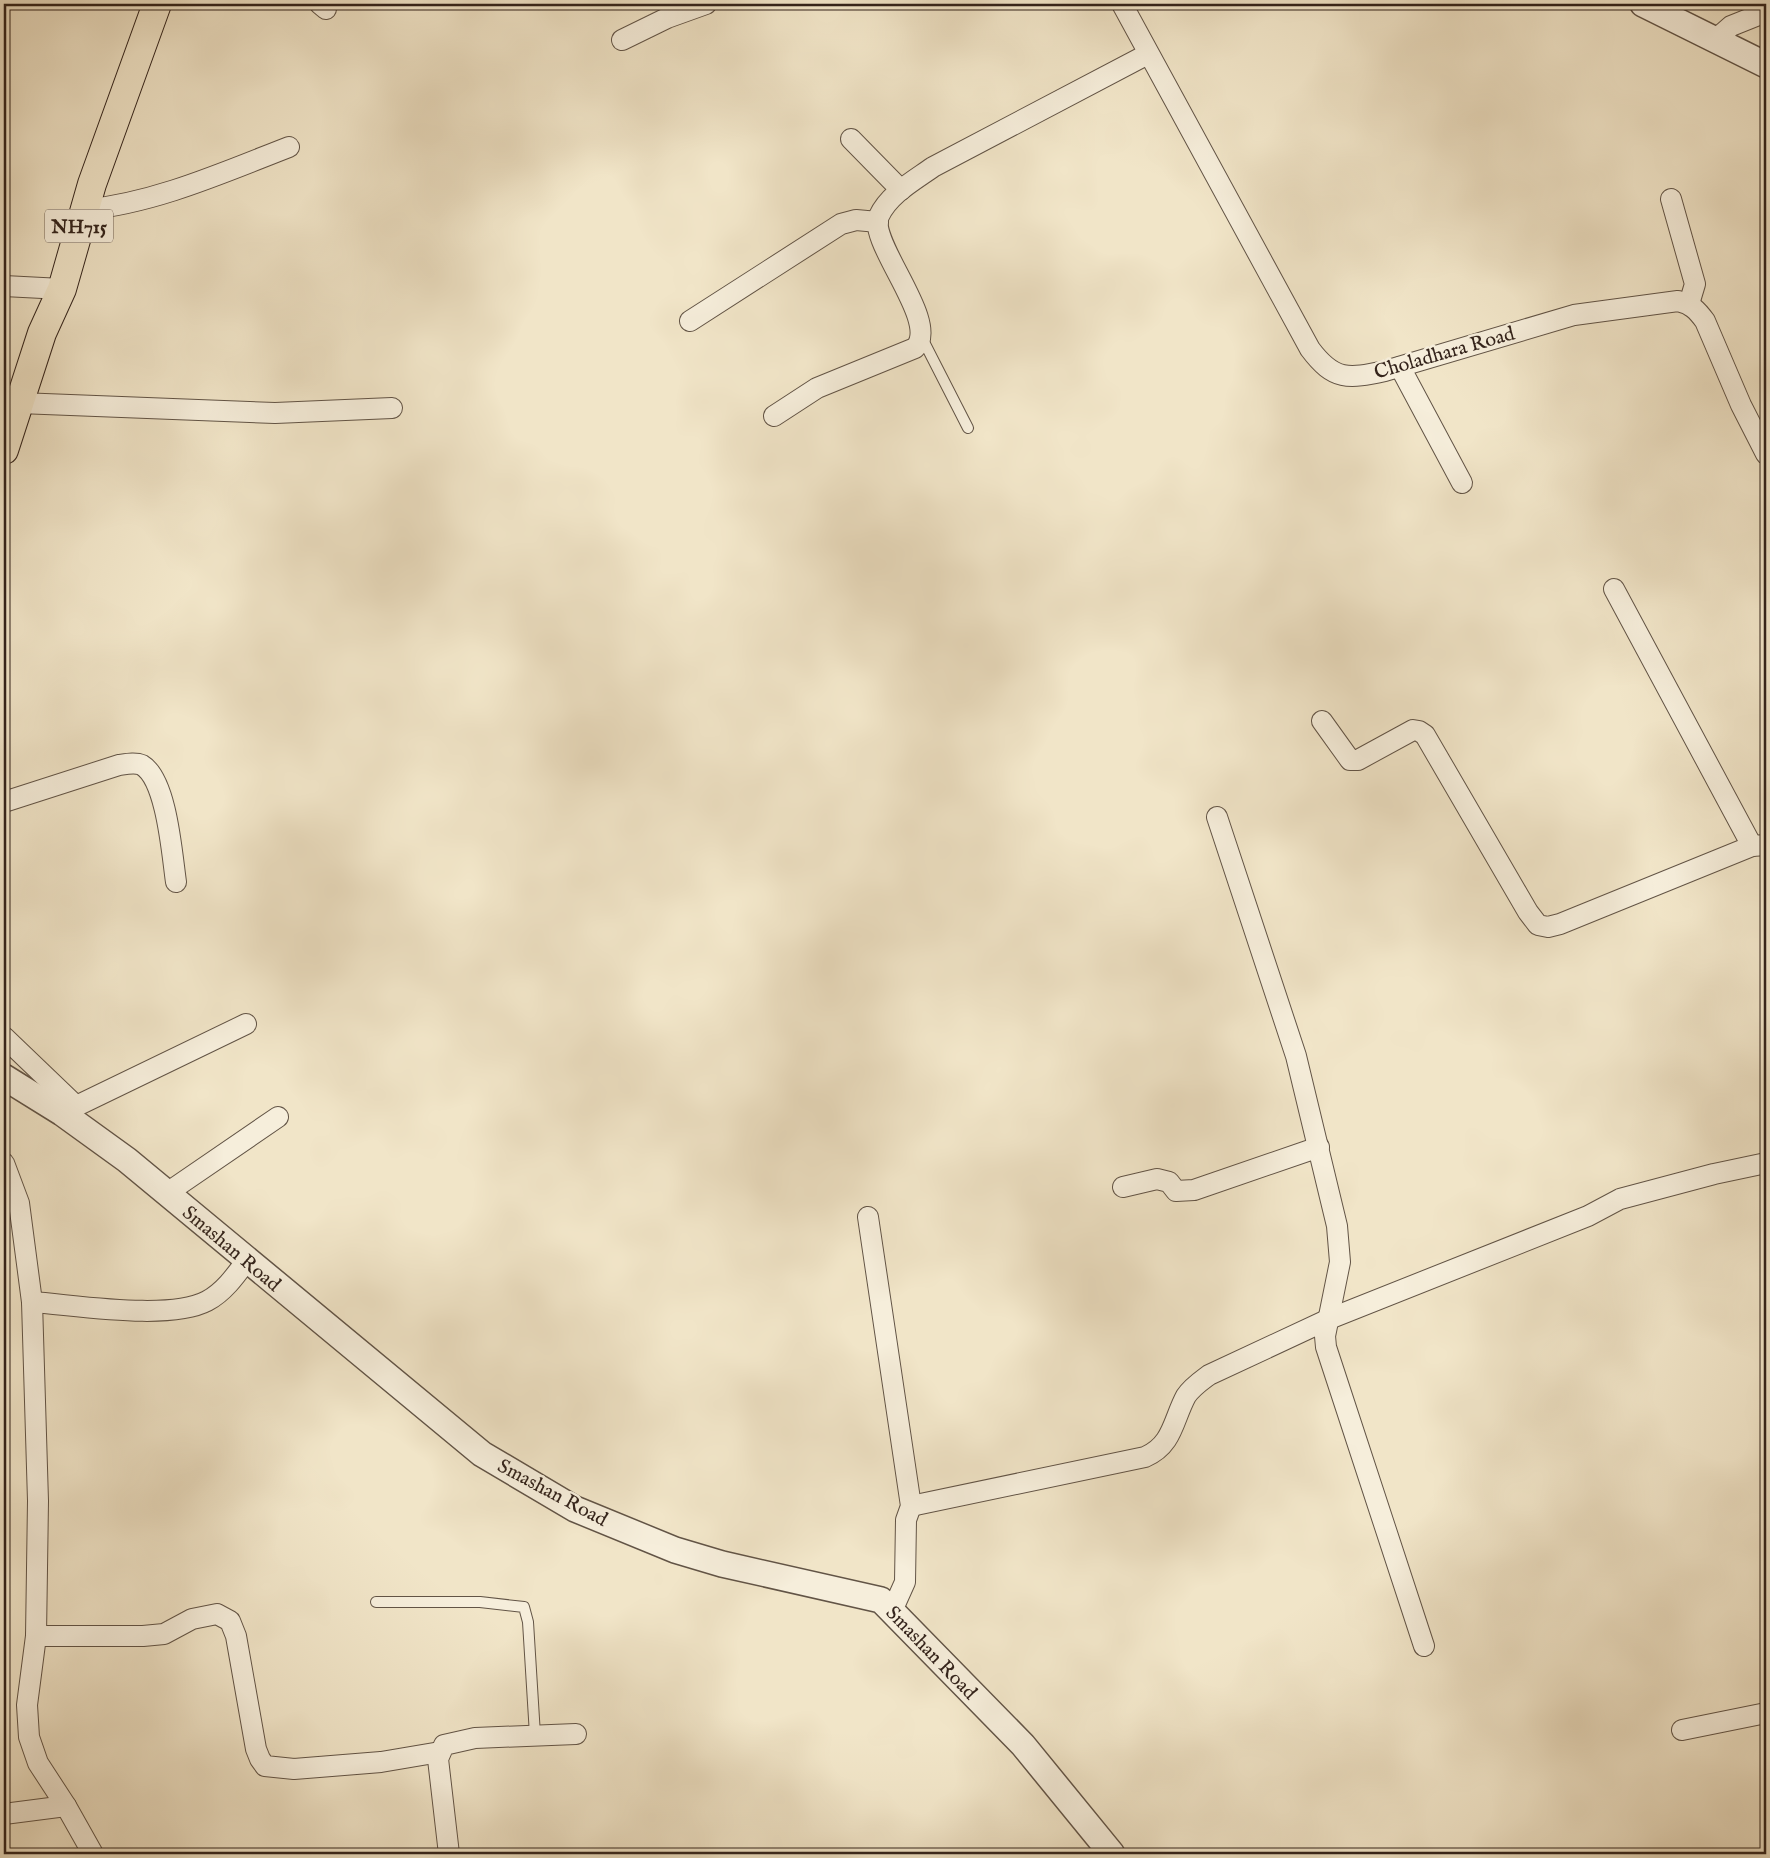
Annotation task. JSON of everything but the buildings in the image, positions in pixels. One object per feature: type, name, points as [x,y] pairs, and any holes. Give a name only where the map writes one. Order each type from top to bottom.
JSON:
[{"type":"highway","name":"NH715","points":[[4,450],[42,333],[62,289],[84,210],[157,4]]},
{"type":"street","points":[[622,40],[667,18],[706,4]]},
{"type":"street","name":"Choladhara Road","points":[[1122,4],[1310,349],[1330,371],[1342,375],[1362,376],[1400,367],[1574,315],[1668,301],[1689,304]]},
{"type":"street","points":[[1643,4],[1766,65]]},
{"type":"street","points":[[1715,40],[1731,26],[1766,12]]},
{"type":"street","points":[[774,416],[817,388],[915,348],[922,338],[915,312],[882,239],[878,222],[880,214],[900,190],[933,167],[1148,54]]},
{"type":"street","points":[[851,139],[900,190]]},
{"type":"street","points":[[84,210],[112,207],[163,194],[289,147]]},
{"type":"street","points":[[1671,198],[1694,275],[1694,292],[1689,304],[1705,322],[1766,454]]},
{"type":"street","points":[[690,321],[841,224],[856,220],[878,222]]},
{"type":"street","points":[[4,286],[62,289]]},
{"type":"street","points":[[1400,367],[1462,483]]},
{"type":"street","points":[[19,403],[275,413],[392,408]]},
{"type":"street","points":[[1322,721],[1350,760],[1358,760],[1413,730],[1425,735],[1528,912],[1538,925],[1548,927],[1560,924],[1759,846],[1614,589]]},
{"type":"street","points":[[4,802],[119,765],[131,763],[142,765],[156,783],[164,807],[176,882]]},
{"type":"street","points":[[1217,817],[1296,1056],[1340,1246],[1340,1262],[1325,1336],[1326,1346],[1424,1646]]},
{"type":"street","points":[[4,1037],[69,1109],[246,1024]]},
{"type":"street","name":"Smashan Road","points":[[4,1077],[69,1109],[166,1193],[482,1454],[575,1509],[675,1550],[722,1564],[881,1600],[1023,1745],[1112,1854]]},
{"type":"street","points":[[166,1193],[278,1117]]},
{"type":"street","points":[[1123,1187],[1157,1179],[1169,1182],[1176,1191],[1194,1190],[1318,1147]]},
{"type":"street","points":[[4,1163],[20,1203],[32,1302],[31,1339],[37,1432],[36,1636],[27,1705],[30,1736],[38,1763],[66,1806],[93,1854]]},
{"type":"street","points":[[911,1506],[1151,1455],[1165,1444],[1186,1395],[1194,1386],[1210,1375],[1329,1319],[1588,1216],[1620,1199],[1714,1174],[1766,1163]]},
{"type":"street","points":[[868,1217],[911,1506],[906,1520],[904,1582],[892,1611]]},
{"type":"street","points":[[32,1302],[146,1310],[185,1308],[207,1301],[221,1292],[247,1260]]},
{"type":"street","points":[[36,1636],[143,1636],[164,1634],[192,1619],[217,1614],[230,1621],[236,1636],[256,1749],[265,1766],[294,1769],[382,1762],[440,1752]]},
{"type":"street","points":[[1682,1730],[1766,1713]]},
{"type":"street","points":[[449,1854],[438,1759],[444,1745],[454,1741],[576,1734]]},
{"type":"street","points":[[4,1814],[66,1806]]},
{"type":"lane","points":[[922,338],[968,428]]},
{"type":"lane","points":[[376,1602],[480,1602],[524,1607],[528,1622],[535,1735]]}]
